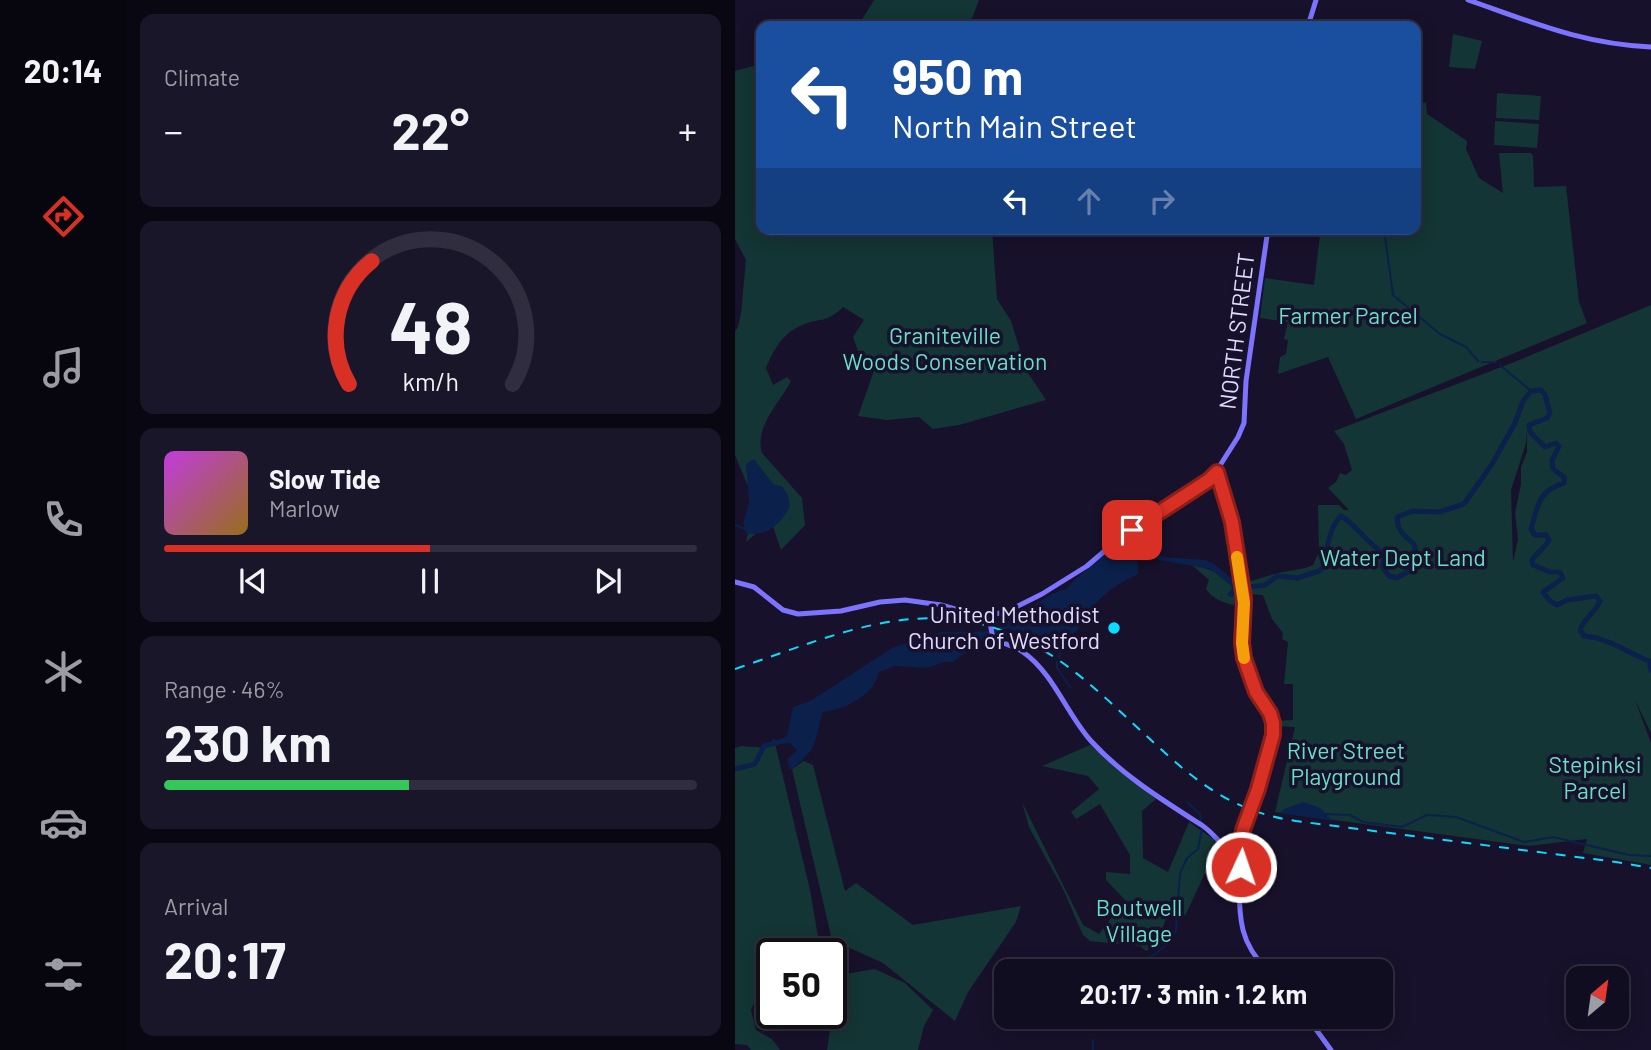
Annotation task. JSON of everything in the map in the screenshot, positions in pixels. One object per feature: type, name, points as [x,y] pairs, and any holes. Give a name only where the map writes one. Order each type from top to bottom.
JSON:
[{"type":"main road","points":[[1310,21],[1316,0]]},
{"type":"main road","points":[[1468,0],[1582,39],[1651,47]]},
{"type":"main road","name":"NORTH STREET","points":[[1217,472],[1244,423],[1246,381],[1267,235]]},
{"type":"main road","points":[[735,582],[754,587],[783,610],[798,614],[841,611],[880,602],[905,600],[989,617],[1008,611],[1061,583],[1090,564],[1121,537],[1209,480],[1217,472],[1232,522],[1243,592],[1244,658],[1256,692],[1270,713],[1274,727],[1242,834],[1243,930],[1258,959]]},
{"type":"main road","points":[[989,617],[991,633],[1023,652],[1040,668],[1082,730],[1112,761],[1166,804],[1213,834],[1230,851],[1241,855]]},
{"type":"main road","points":[[1316,1029],[1331,1050]]},
{"type":"green space","points":[[874,0],[979,0],[971,21],[861,21]]},
{"type":"green space","points":[[1453,34],[1482,41],[1475,69],[1449,67]]},
{"type":"green space","name":"Graniteville Woods Conservation","points":[[756,65],[756,235],[992,235],[997,299],[1011,321],[1026,370],[1046,400],[959,425],[933,429],[919,417],[887,420],[858,416],[876,365],[858,351],[853,337],[864,320],[843,307],[828,318],[795,329],[779,343],[766,368],[773,385],[787,377],[791,381],[764,425],[760,443],[762,453],[802,498],[805,525],[781,550],[771,521],[746,542],[755,503],[735,455],[735,332],[741,313],[746,260],[735,239],[735,71]]},
{"type":"green space","points":[[1497,93],[1541,96],[1539,120],[1496,118]]},
{"type":"green space","name":"Farmer Parcel","points":[[1426,102],[1427,114],[1467,141],[1466,149],[1479,178],[1503,193],[1499,153],[1531,153],[1534,187],[1566,186],[1579,302],[1587,323],[1356,419],[1328,357],[1278,374],[1280,357],[1286,354],[1288,340],[1284,339],[1288,322],[1260,318],[1265,278],[1314,285],[1320,235],[1421,235],[1421,104]]},
{"type":"green space","points":[[1495,121],[1539,124],[1537,148],[1494,145]]},
{"type":"green space","points":[[1651,305],[1651,733],[1635,700],[1651,743],[1651,865],[1583,853],[1587,839],[1528,846],[1275,812],[1295,727],[1276,726],[1276,721],[1293,720],[1293,684],[1284,684],[1288,642],[1282,639],[1283,633],[1272,619],[1263,595],[1247,594],[1244,582],[1313,565],[1319,552],[1318,505],[1339,505],[1344,510],[1349,510],[1328,488],[1336,482],[1340,473],[1346,475],[1352,470],[1344,444],[1334,431],[1517,361]],"holes":[[[1527,431],[1527,452],[1521,467],[1521,484],[1515,513],[1518,539],[1513,562],[1511,490],[1526,443]]]},
{"type":"green space","points":[[1192,565],[1216,573],[1227,580],[1234,591],[1241,591],[1234,605],[1212,596],[1206,589],[1209,580]]},
{"type":"green space","points":[[774,739],[810,890],[818,938],[756,938],[756,999],[751,1010],[756,1030],[772,1039],[780,1050],[751,1050],[747,1045],[735,1044],[735,748],[766,748]]},
{"type":"green space","name":"Boutwell Village","points":[[1090,745],[1156,799],[1142,811],[1143,858],[1168,872],[1189,822],[1219,843],[1186,914],[1184,916],[1170,911],[1158,939],[1146,951],[1140,946],[1090,941],[1083,935],[1064,891],[1029,827],[1022,802],[1083,925],[1099,934],[1125,900],[1106,880],[1106,872],[1130,874],[1130,855],[1100,804],[1076,819],[1071,812],[1099,789],[1088,776],[1042,766]]},
{"type":"green space","points":[[804,761],[813,765],[845,891],[856,883],[913,925],[1021,906],[1016,922],[968,992],[955,1021],[883,963],[847,947],[847,938],[832,938],[792,769]]},
{"type":"green space","points":[[875,969],[905,983],[933,1010],[924,1026],[918,1050],[827,1050],[830,1029],[847,1029],[847,974]]},
{"type":"water","points":[[754,459],[774,485],[782,486],[788,495],[790,506],[773,528],[754,534],[746,533],[743,523],[749,503],[746,464]]},
{"type":"water","points":[[1126,539],[1137,541],[1138,574],[1104,596],[1071,635],[1047,640],[1030,637],[1008,628],[984,639],[953,662],[927,668],[895,666],[879,672],[872,688],[857,700],[823,712],[811,751],[790,770],[787,760],[797,750],[790,743],[780,744],[779,741],[787,736],[793,707],[812,700],[892,648],[941,632],[992,631],[1052,594],[1068,588],[1119,542]]},
{"type":"water","points":[[1142,545],[1148,545],[1163,557],[1205,560],[1214,564],[1230,577],[1241,591],[1236,590],[1233,597],[1230,597],[1227,595],[1233,587],[1210,569],[1159,560],[1142,548]]},
{"type":"water","points":[[1303,802],[1320,808],[1333,821],[1280,813]]},
{"type":"waterway","points":[[1385,235],[1393,295],[1440,334],[1466,347],[1478,361]]},
{"type":"waterway","points":[[1482,362],[1496,362]]},
{"type":"waterway","points":[[1500,365],[1531,391]]},
{"type":"waterway","points":[[1241,588],[1265,585],[1277,576],[1297,578],[1319,571],[1325,566],[1331,533],[1341,516],[1385,554],[1382,566],[1389,576],[1397,578],[1412,569],[1416,554],[1414,544],[1398,526],[1397,517],[1413,511],[1439,512],[1464,504],[1492,464],[1515,423],[1523,401],[1531,391],[1541,390],[1550,413],[1547,418],[1529,425],[1530,432],[1545,447],[1556,443],[1559,446],[1552,461],[1553,469],[1564,477],[1564,483],[1549,490],[1540,500],[1531,529],[1535,535],[1546,535],[1549,540],[1532,560],[1533,565],[1550,572],[1560,572],[1563,578],[1543,592],[1557,605],[1567,600],[1596,596],[1600,601],[1580,630],[1584,636],[1609,642],[1649,661],[1651,670]]},
{"type":"waterway","points":[[735,525],[745,529]]},
{"type":"waterway","points":[[1050,639],[1060,652],[1059,658]]},
{"type":"waterway","points":[[1057,662],[1057,668],[1071,688]]},
{"type":"waterway","points":[[735,769],[755,764],[764,746],[786,740]]},
{"type":"waterway","points":[[1187,802],[1200,814],[1201,822]]},
{"type":"waterway","points":[[1326,814],[1350,815],[1363,822],[1402,827],[1427,815],[1456,817],[1524,842],[1553,837],[1629,855],[1651,856]]},
{"type":"waterway","points":[[1140,959],[1151,957],[1169,943],[1176,931],[1180,873],[1187,858],[1198,849],[1202,829]]},
{"type":"waterway","points":[[1093,1040],[1093,1050]]},
{"type":"railway","points":[[735,669],[856,629],[895,621],[934,618],[973,622],[1013,635],[1054,657],[1092,686],[1200,782],[1253,810],[1296,821],[1651,868]]},
{"type":"slow traffic","points":[[1237,557],[1244,603],[1244,658]]},
{"type":"place","name":"United Methodist Church of Westford","points":[[1114,628]]},
{"type":"route","points":[[1132,530],[1217,472],[1232,522],[1244,599],[1244,658],[1256,692],[1270,713],[1274,729],[1258,789],[1243,830],[1241,867]]},
{"type":"park label","name":"Water Dept Land","points":[[1403,558]]},
{"type":"park label","name":"River Street Playground","points":[[1346,764]]},
{"type":"park label","name":"Stepinksi Parcel","points":[[1595,778]]}]
